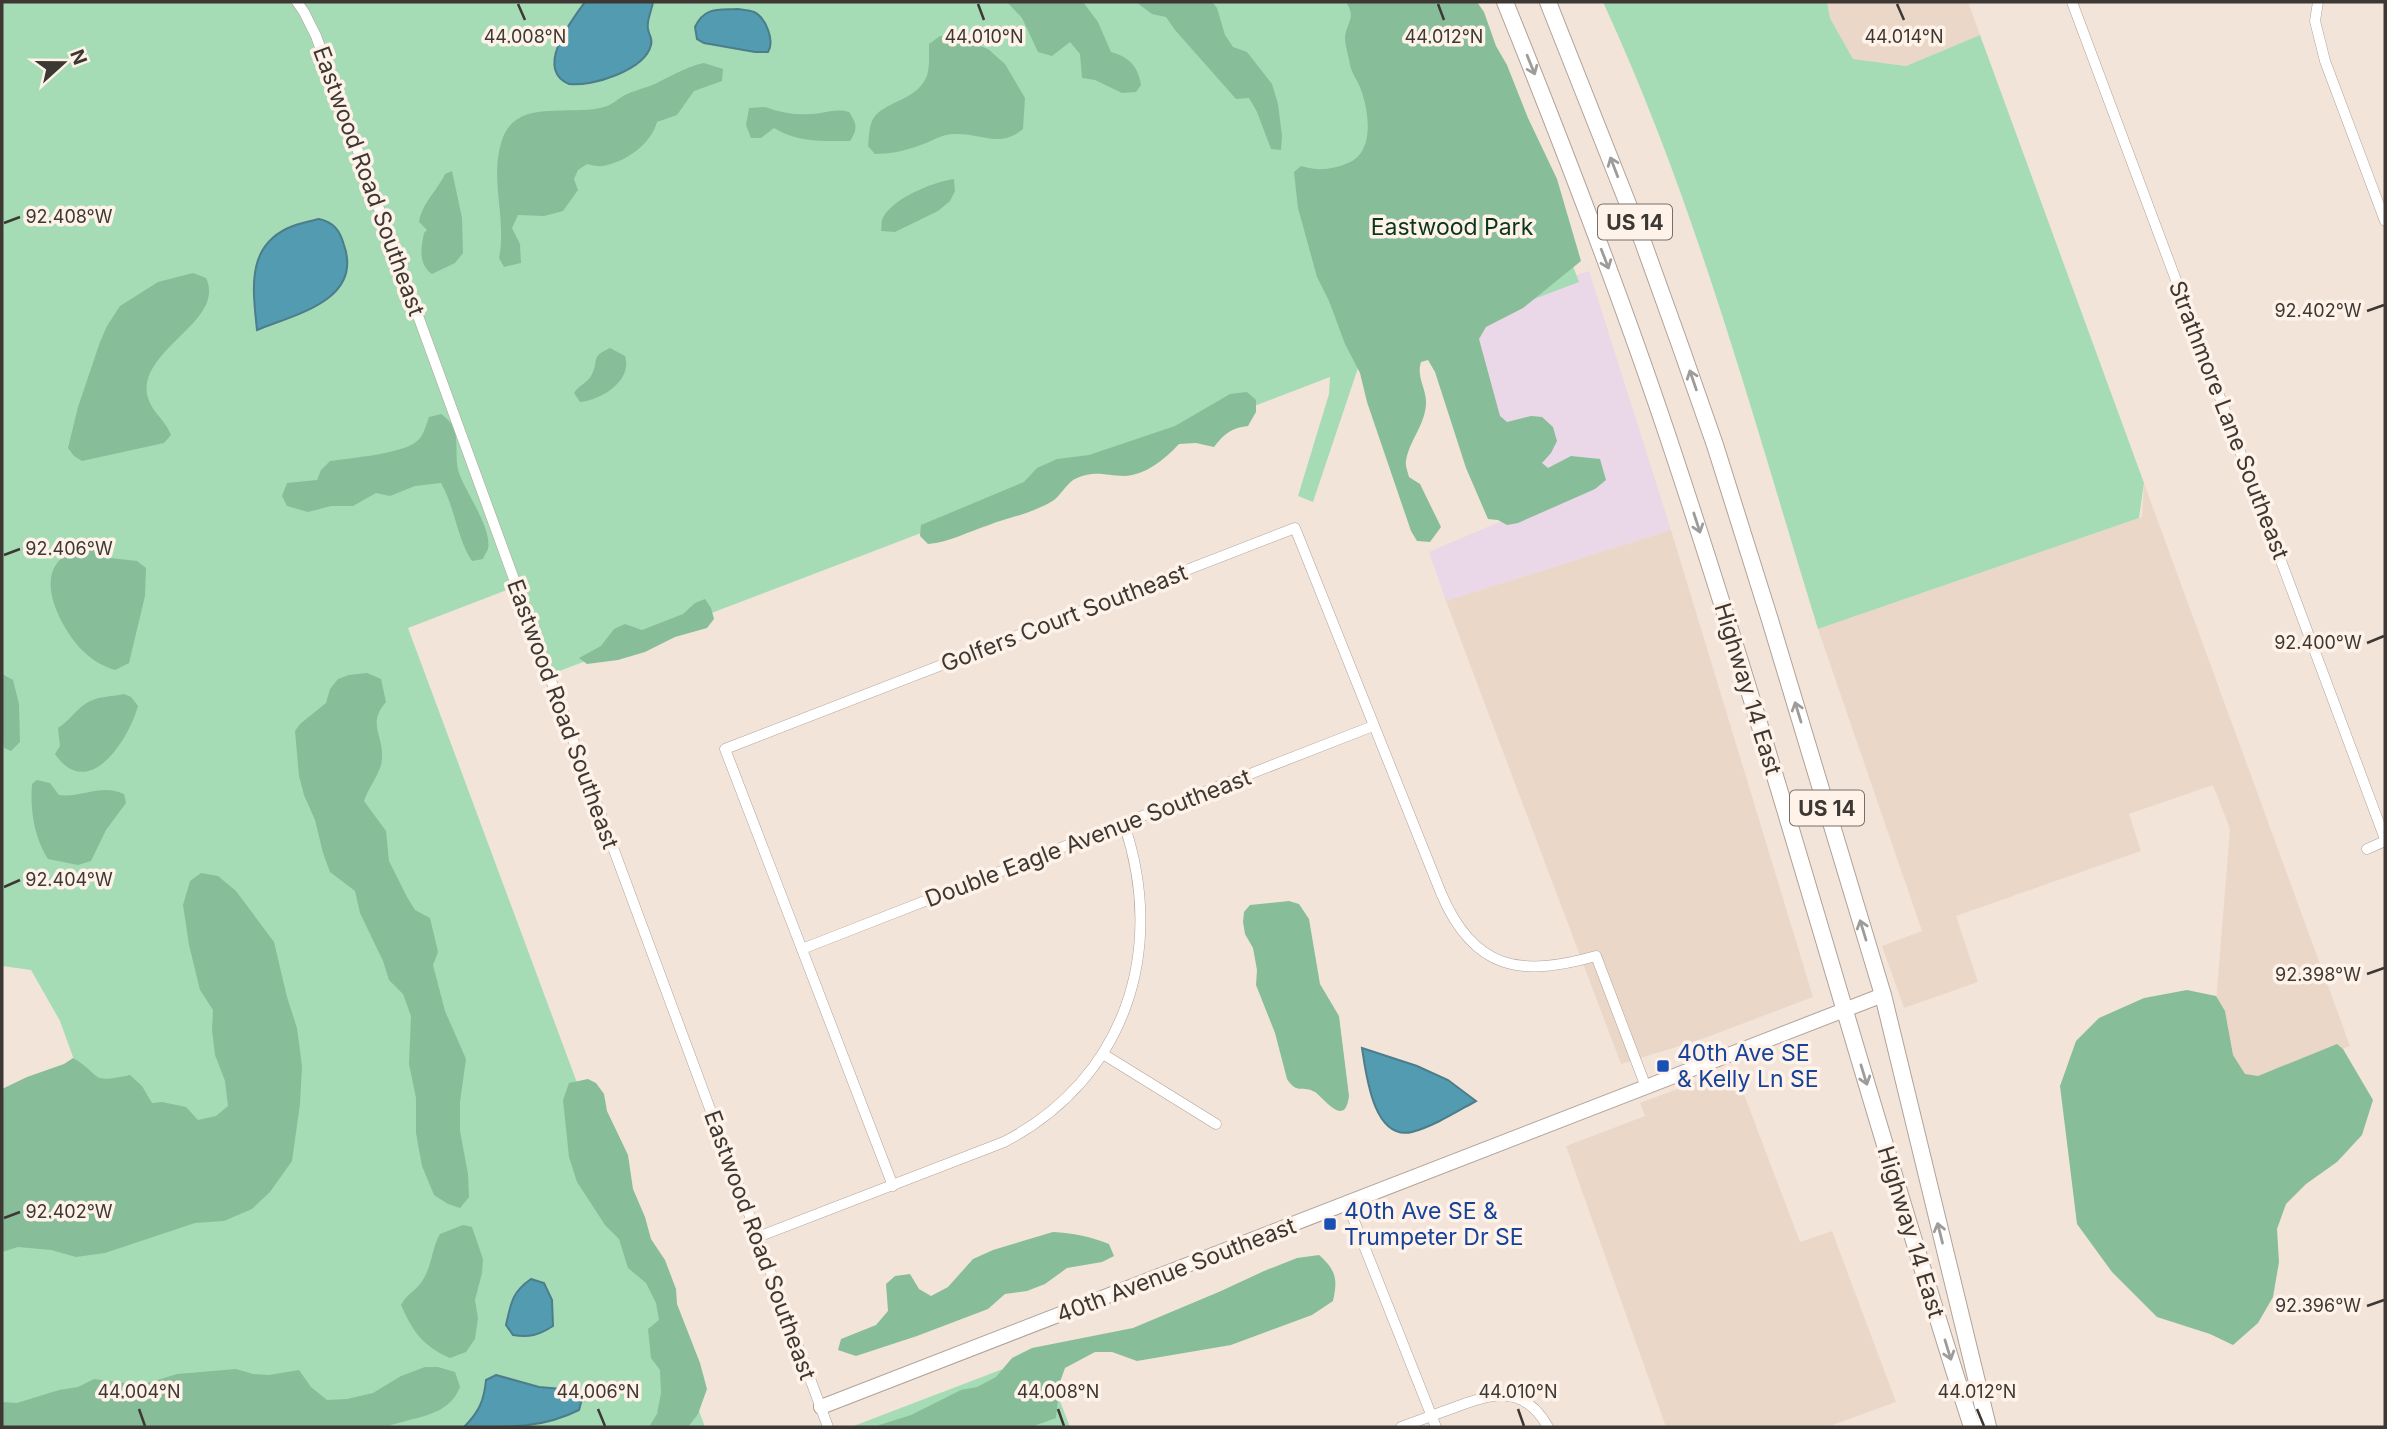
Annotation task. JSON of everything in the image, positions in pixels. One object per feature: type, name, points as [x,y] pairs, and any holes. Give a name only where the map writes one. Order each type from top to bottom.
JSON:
[{"type":"main road","name":"Highway 14 East","points":[[1506,2],[1622,305],[1675,458],[1772,765],[1972,1427]]},
{"type":"main road","name":"Highway 14 East","points":[[1548,2],[1643,242],[1715,445],[1883,995],[1988,1427]]},
{"type":"street","name":"Eastwood Road Southeast","points":[[296,2],[316,36],[828,1427]]},
{"type":"street","name":"Strathmore Lane Southeast","points":[[2072,2],[2385,840]]},
{"type":"street","points":[[2318,2],[2315,21],[2325,61],[2385,221]]},
{"type":"street","name":"Golfers Court Southeast","points":[[893,1186],[725,749],[1295,528],[1447,908],[1462,934],[1488,954],[1522,966],[1553,966],[1596,956],[1646,1087]]},
{"type":"street","name":"Double Eagle Avenue Southeast","points":[[802,949],[1373,726]]},
{"type":"street","points":[[758,1237],[1004,1142],[1036,1123],[1070,1094],[1103,1054],[1124,1010],[1132,988],[1142,941],[1140,888],[1124,824]]},
{"type":"street","points":[[2367,849],[2385,840]]},
{"type":"street","name":"40th Avenue Southeast","points":[[821,1407],[1883,995]]},
{"type":"street","points":[[1103,1054],[1216,1124]]},
{"type":"street","points":[[1347,1203],[1436,1427]]},
{"type":"street","points":[[1401,1427],[1495,1394],[1527,1401],[1541,1414],[1548,1427]]},
{"type":"shaded area","points":[[1827,2],[1968,2],[1980,35],[1906,66],[1853,59],[1830,18]]},
{"type":"shaded area","points":[[1589,271],[1671,530],[1446,601],[1429,552],[1511,517],[1443,320]]},
{"type":"shaded area","points":[[2144,483],[2350,1046],[2208,1101],[2230,829],[2213,785],[2129,814],[2141,851],[1956,916],[1978,982],[1904,1008],[1882,946],[1922,931],[1818,629],[2142,517]]},
{"type":"shaded area","points":[[1671,530],[1813,997],[1702,1039],[1621,1064],[1446,601]]},
{"type":"shaded area","points":[[1734,1068],[1800,1242],[1832,1231],[1896,1402],[1827,1427],[1666,1427],[1566,1146],[1645,1116],[1640,1103]]},
{"type":"green space","points":[[2,2],[1473,2],[1579,282],[1359,365],[1313,502],[1298,496],[1329,394],[1330,377],[549,675],[517,586],[408,628],[705,1427],[2,1427],[2,1140],[90,1104],[60,1021],[31,970],[2,966]]},
{"type":"green space","points":[[1007,2],[1083,2],[1098,22],[1111,52],[1132,63],[1141,85],[1136,92],[1122,93],[1095,80],[1082,78],[1080,54],[1070,42],[1052,56],[1038,52],[1022,18]]},
{"type":"green space","points":[[1136,2],[1212,2],[1217,8],[1225,35],[1233,47],[1247,52],[1272,84],[1278,104],[1281,150],[1271,149],[1249,98],[1236,99],[1166,17],[1152,14]]},
{"type":"green space","name":"Eastwood Park","points":[[1346,2],[1477,2],[1484,12],[1496,46],[1557,179],[1581,261],[1523,308],[1486,327],[1479,339],[1500,416],[1507,422],[1531,416],[1542,417],[1553,427],[1557,441],[1542,463],[1548,468],[1571,456],[1600,459],[1606,480],[1595,489],[1518,523],[1507,525],[1488,519],[1466,468],[1435,372],[1428,360],[1421,362],[1420,368],[1426,399],[1425,412],[1410,447],[1406,465],[1409,477],[1420,484],[1441,527],[1430,542],[1417,541],[1411,531],[1367,402],[1360,373],[1317,277],[1298,208],[1294,172],[1301,166],[1325,169],[1348,163],[1357,158],[1363,150],[1368,131],[1364,99],[1351,68],[1346,44],[1351,13]]},
{"type":"green space","points":[[1603,2],[1827,2],[1830,18],[1853,59],[1906,66],[1980,35],[2144,483],[2139,518],[1818,629],[1695,233],[1667,155]]},
{"type":"green space","points":[[940,36],[957,37],[988,49],[1005,64],[1025,98],[1023,129],[1015,135],[998,139],[950,134],[892,153],[875,154],[868,146],[873,119],[884,108],[907,97],[921,86],[928,70],[929,44]]},
{"type":"green space","points":[[704,63],[723,69],[722,81],[694,91],[677,115],[657,122],[649,138],[629,156],[603,166],[587,164],[578,170],[574,179],[578,190],[563,211],[544,216],[518,215],[512,228],[520,244],[521,263],[504,267],[499,258],[501,228],[497,169],[498,154],[509,126],[532,113],[607,106],[628,94]]},
{"type":"green space","points":[[765,107],[800,114],[838,110],[849,112],[855,123],[855,130],[850,141],[801,139],[774,128],[761,138],[751,138],[746,125],[749,108]]},
{"type":"green space","points":[[452,171],[462,218],[463,253],[455,263],[432,274],[424,265],[422,255],[424,233],[427,230],[419,222],[423,209],[445,174]]},
{"type":"green space","points":[[954,179],[955,191],[950,201],[938,211],[895,232],[881,231],[882,220],[894,205],[924,188]]},
{"type":"green space","points":[[193,273],[206,278],[209,294],[204,309],[155,365],[148,381],[150,403],[171,435],[164,443],[82,461],[68,448],[78,407],[107,326],[120,306],[158,282]]},
{"type":"green space","points":[[610,348],[625,356],[626,365],[620,381],[606,393],[580,402],[574,393],[591,376],[599,354]]},
{"type":"green space","points":[[1247,392],[1256,400],[1256,412],[1248,426],[1228,432],[1214,447],[1196,443],[1179,444],[1140,473],[1124,476],[1083,476],[1070,482],[1054,500],[1030,512],[936,543],[928,544],[920,536],[921,525],[1024,482],[1037,468],[1057,459],[1089,455],[1175,426],[1230,394]]},
{"type":"green space","points":[[441,414],[453,427],[459,473],[486,531],[488,549],[483,559],[472,561],[467,552],[441,483],[415,486],[390,496],[376,493],[353,506],[331,506],[308,512],[287,506],[282,496],[287,483],[317,480],[321,470],[330,461],[375,455],[409,446],[421,437],[429,417]]},
{"type":"green space","points":[[88,547],[111,558],[137,561],[146,568],[145,596],[129,663],[115,670],[101,665],[82,650],[67,630],[54,605],[51,578],[55,567],[66,555]]},
{"type":"green space","points":[[705,599],[714,619],[707,628],[675,637],[645,652],[618,660],[587,664],[579,658],[601,646],[614,629],[625,624],[642,630],[683,614],[695,603]]},
{"type":"green space","points":[[367,673],[381,679],[386,702],[377,718],[381,765],[364,801],[386,831],[389,861],[407,897],[415,910],[430,918],[438,952],[433,965],[445,1011],[466,1059],[460,1102],[460,1131],[468,1174],[469,1197],[460,1208],[434,1195],[422,1166],[416,1133],[416,1098],[409,1064],[411,1016],[403,994],[389,980],[360,913],[355,891],[330,872],[299,776],[295,731],[326,703],[330,689],[338,679]]},
{"type":"green space","points":[[2,674],[13,680],[19,704],[20,742],[11,751],[4,748],[2,734]]},
{"type":"green space","points":[[124,694],[131,697],[138,706],[117,749],[94,769],[81,772],[68,767],[55,754],[60,746],[58,728],[89,701]]},
{"type":"green space","points":[[37,780],[50,783],[59,795],[100,790],[124,794],[126,803],[106,830],[91,861],[78,865],[48,859],[39,842],[32,813],[32,784]]},
{"type":"green space","points":[[201,873],[218,876],[236,891],[274,942],[297,1028],[302,1066],[292,1161],[270,1192],[252,1209],[224,1221],[195,1223],[105,1253],[76,1257],[51,1250],[18,1247],[2,1252],[2,1089],[73,1058],[97,1077],[107,1079],[130,1075],[142,1086],[152,1103],[162,1102],[186,1107],[198,1120],[216,1116],[228,1106],[225,1081],[215,1055],[213,1010],[200,990],[183,905],[190,881]]},
{"type":"green space","points":[[1289,901],[1299,904],[1309,919],[1320,984],[1339,1016],[1349,1096],[1347,1106],[1339,1111],[1315,1092],[1294,1087],[1287,1079],[1275,1033],[1256,985],[1257,970],[1253,948],[1245,934],[1244,912],[1250,905]]},
{"type":"green space","points":[[2187,990],[2216,996],[2225,1011],[2233,1055],[2245,1074],[2258,1076],[2337,1044],[2343,1049],[2373,1100],[2362,1135],[2337,1162],[2306,1184],[2286,1204],[2277,1229],[2279,1262],[2273,1297],[2258,1323],[2233,1345],[2210,1334],[2157,1317],[2112,1272],[2077,1224],[2060,1086],[2076,1041],[2099,1018],[2144,998]]},
{"type":"green space","points":[[588,1079],[596,1083],[604,1094],[607,1111],[628,1155],[633,1189],[651,1239],[665,1260],[676,1289],[677,1304],[700,1363],[707,1389],[698,1414],[688,1427],[649,1427],[657,1414],[661,1393],[660,1370],[651,1358],[648,1329],[659,1320],[656,1303],[646,1283],[628,1268],[619,1239],[605,1225],[577,1182],[569,1157],[563,1100],[569,1083]]},
{"type":"green space","points":[[463,1225],[472,1227],[483,1259],[475,1300],[478,1318],[475,1339],[466,1352],[450,1358],[420,1337],[401,1305],[424,1278],[440,1234]]},
{"type":"green space","points":[[1053,1232],[1081,1235],[1109,1244],[1114,1256],[1102,1262],[1067,1268],[1045,1284],[1027,1291],[1005,1294],[988,1309],[917,1336],[856,1356],[838,1350],[841,1339],[876,1325],[888,1311],[886,1284],[895,1276],[910,1274],[919,1289],[931,1296],[948,1287],[973,1259],[993,1250]]},
{"type":"green space","points":[[1319,1255],[1332,1270],[1335,1287],[1333,1301],[1312,1315],[1231,1345],[1137,1361],[1112,1352],[1095,1352],[1065,1368],[1060,1382],[1056,1418],[1031,1427],[873,1427],[911,1415],[961,1390],[977,1387],[996,1377],[1012,1358],[1032,1348],[1133,1328],[1297,1258]]},
{"type":"green space","points":[[1042,1354],[1070,1427],[851,1427]]},
{"type":"green space","points":[[425,1367],[438,1367],[455,1372],[460,1387],[455,1397],[439,1410],[386,1427],[2,1427],[2,1402],[17,1403],[78,1387],[94,1379],[141,1385],[177,1374],[236,1369],[269,1375],[299,1370],[311,1387],[327,1400],[373,1393],[401,1376]]},
{"type":"water","points":[[585,2],[653,2],[648,19],[651,43],[647,54],[639,62],[616,75],[591,83],[569,84],[559,77],[555,68],[555,56],[565,32]]},
{"type":"water","points":[[737,9],[754,12],[766,24],[770,36],[768,52],[704,43],[697,39],[695,27],[707,13]]},
{"type":"water","points":[[319,219],[332,225],[342,240],[347,264],[344,279],[335,292],[307,311],[257,330],[254,284],[259,256],[278,234],[293,226]]},
{"type":"water","points":[[1362,1048],[1417,1066],[1448,1080],[1476,1101],[1428,1126],[1412,1132],[1399,1132],[1388,1126],[1374,1103]]},
{"type":"water","points":[[531,1279],[544,1283],[552,1300],[553,1326],[534,1335],[513,1335],[506,1325],[511,1304],[516,1293]]},
{"type":"water","points":[[496,1375],[539,1387],[573,1390],[582,1399],[579,1410],[537,1424],[464,1427],[480,1406],[486,1380]]},
{"type":"place","name":"40th Ave SE & Kelly Ln SE","points":[[1663,1066]]},
{"type":"place","name":"40th Ave SE & Trumpeter Dr SE","points":[[1330,1224]]}]
